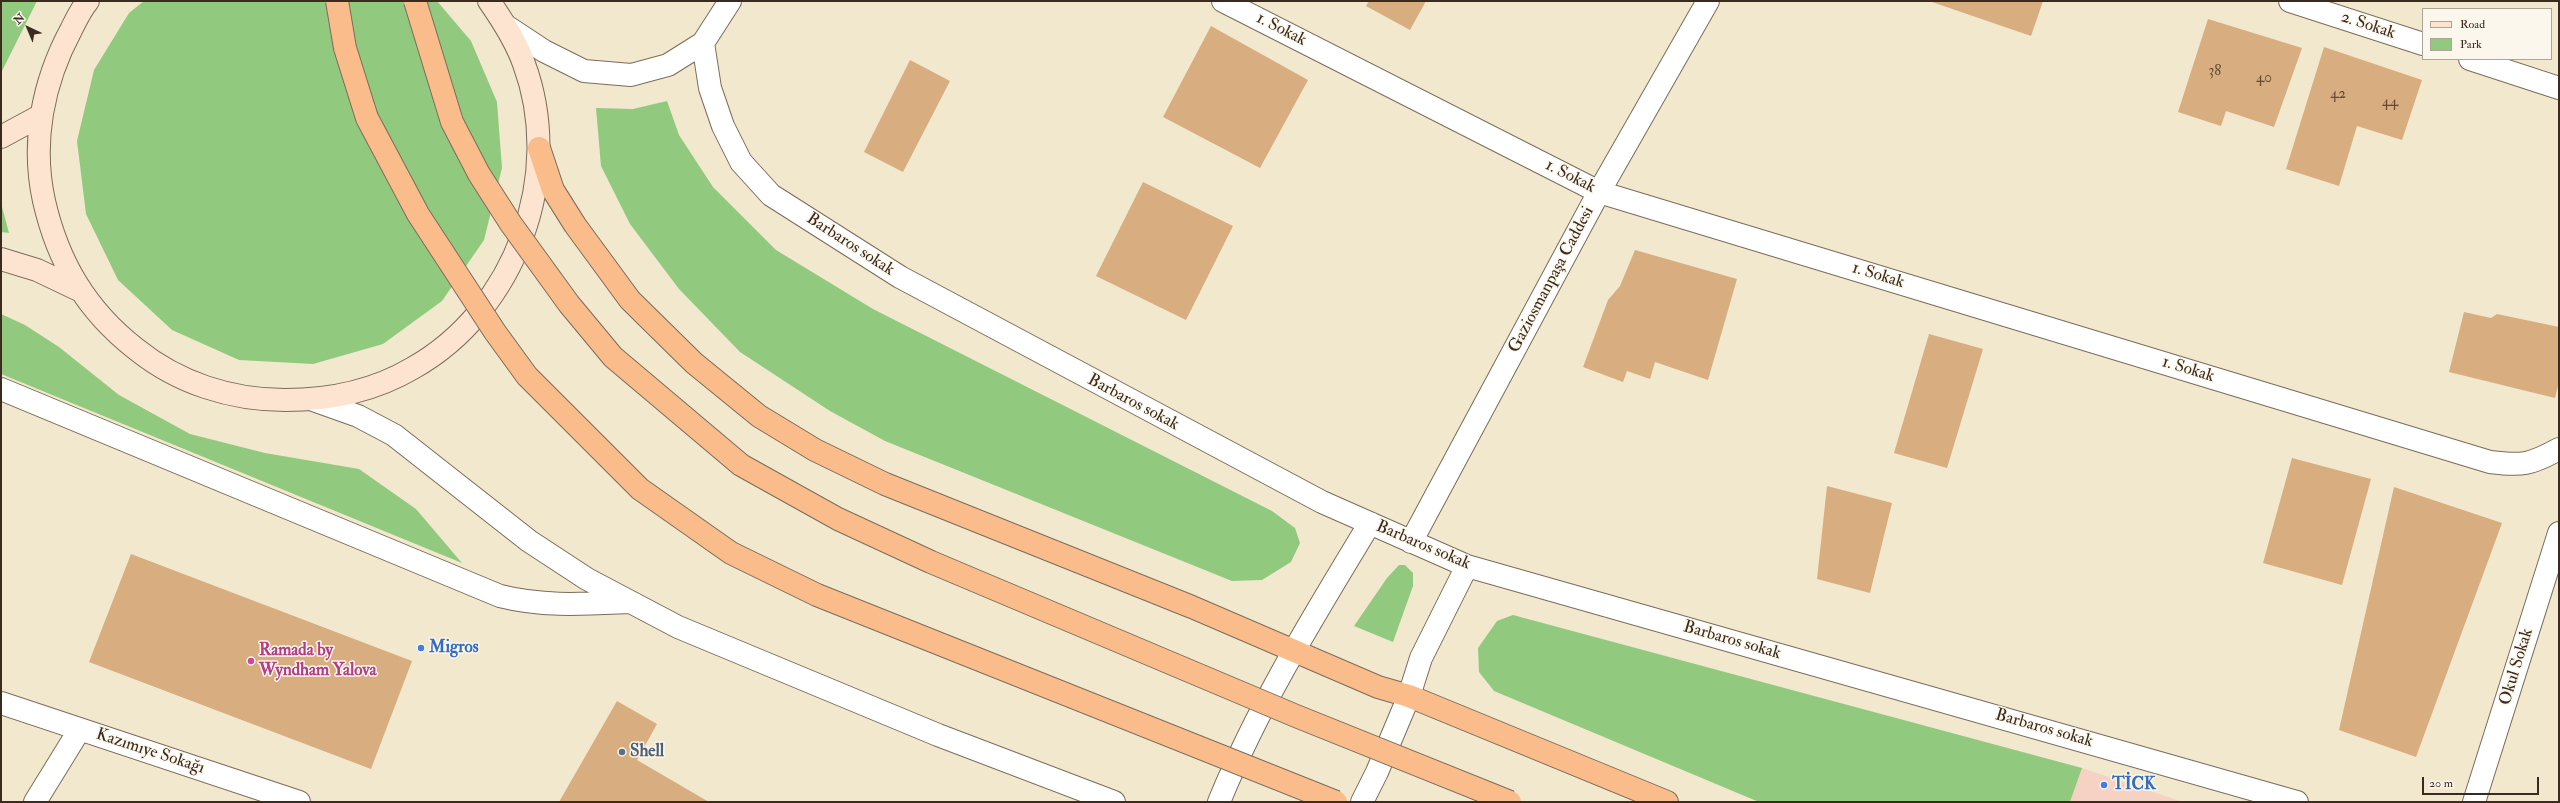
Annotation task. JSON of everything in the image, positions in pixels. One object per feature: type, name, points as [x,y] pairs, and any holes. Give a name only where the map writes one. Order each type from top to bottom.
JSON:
[{"type":"highway","points":[[337,1],[345,48],[367,118],[418,214],[494,332],[527,376],[640,489],[731,553],[817,595],[1336,802]]},
{"type":"highway","points":[[415,1],[452,122],[479,174],[511,224],[569,304],[613,357],[741,465],[838,519],[931,562],[1296,716],[1510,802]]},
{"type":"highway","points":[[539,148],[553,190],[574,226],[630,300],[694,363],[759,416],[815,450],[885,484],[1192,607],[1378,687],[1409,696],[1667,802]]},
{"type":"street","points":[[88,1],[56,58],[40,116],[38,177],[52,236],[79,290],[114,332],[156,365],[206,388],[251,399],[313,400],[365,390],[414,368],[456,337],[466,326],[492,297],[518,252],[534,201],[539,148],[534,99],[524,64],[506,26],[489,1]]},
{"type":"street","points":[[506,26],[544,51],[584,71],[631,75],[668,65],[703,43],[730,1]]},
{"type":"street","name":"1. Sokak","points":[[1223,1],[1599,192],[2490,462],[2519,466],[2544,458],[2559,449]]},
{"type":"street","name":"Gaziosmanpaşa Caddesi","points":[[1412,542],[1599,192],[1708,1]]},
{"type":"street","name":"2. Sokak","points":[[2290,1],[2422,44]]},
{"type":"street","name":"Barbaros sokak","points":[[703,43],[710,88],[723,126],[741,162],[771,195],[900,277],[1322,502],[1467,566],[2297,802]]},
{"type":"street","points":[[2473,60],[2559,88]]},
{"type":"street","points":[[1,137],[40,116]]},
{"type":"street","points":[[1,259],[37,270],[79,290]]},
{"type":"street","points":[[1,390],[500,596],[529,603],[571,605],[629,602]]},
{"type":"street","points":[[313,400],[358,416],[394,435],[529,541],[587,579],[678,627],[760,663],[938,735],[1114,802]]},
{"type":"street","points":[[1219,802],[1238,755],[1294,651],[1370,523]]},
{"type":"street","name":"Okul Sokak","points":[[2474,802],[2559,533]]},
{"type":"street","points":[[1362,802],[1378,772],[1409,696],[1421,658],[1467,566]]},
{"type":"street","name":"Kazımıye Sokağı","points":[[1,703],[299,802]]},
{"type":"street","points":[[35,802],[80,729]]},
{"type":"shaded area","name":"TİCK","points":[[2082,768],[2183,802],[2070,802]]},
{"type":"green space","points":[[3,1],[37,1],[1,73],[1,3]]},
{"type":"green space","points":[[144,1],[437,1],[471,41],[497,102],[502,168],[484,240],[442,301],[383,344],[313,364],[239,360],[172,330],[118,280],[86,214],[77,141],[94,70],[129,13]]},
{"type":"green space","points":[[667,101],[679,135],[713,187],[776,250],[873,309],[1272,511],[1295,528],[1300,543],[1291,562],[1262,580],[1232,581],[885,441],[830,411],[740,352],[679,289],[630,224],[601,166],[596,108],[633,109]]},
{"type":"green space","points":[[1,203],[9,233],[1,232]]},
{"type":"green space","points":[[1,314],[25,325],[59,347],[119,395],[190,434],[265,453],[359,469],[416,509],[462,563],[1,374]]},
{"type":"green space","points":[[1399,565],[1405,565],[1413,573],[1413,586],[1393,642],[1354,626],[1387,578]]},
{"type":"green space","points":[[1513,615],[2082,768],[2070,802],[1759,802],[1494,691],[1479,672],[1478,648],[1497,621]]},
{"type":"building","points":[[1369,1],[1426,1],[1410,30],[1366,6]]},
{"type":"building","points":[[1929,1],[2043,1],[2031,36]]},
{"type":"building","points":[[2208,19],[2302,48],[2274,127],[2226,111],[2221,126],[2178,112]]},
{"type":"building","points":[[1211,26],[1308,80],[1260,168],[1163,117]]},
{"type":"building","points":[[2324,47],[2422,80],[2402,140],[2357,126],[2339,186],[2286,169]]},
{"type":"building","points":[[910,60],[950,81],[903,172],[864,152]]},
{"type":"building","points":[[1143,182],[1233,226],[1186,320],[1096,276]]},
{"type":"building","points":[[1635,250],[1737,279],[1708,380],[1655,362],[1650,379],[1627,371],[1623,382],[1583,367],[1608,300],[1620,286]]},
{"type":"building","points":[[2464,312],[2491,318],[2497,314],[2559,327],[2559,382],[2555,398],[2449,372]]},
{"type":"building","points":[[1929,334],[1983,349],[1947,468],[1894,453]]},
{"type":"building","points":[[2292,458],[2371,479],[2342,585],[2263,563]]},
{"type":"building","points":[[1827,486],[1892,503],[1870,593],[1817,579]]},
{"type":"building","points":[[2394,487],[2502,523],[2416,757],[2339,730]]},
{"type":"building","name":"Ramada by Wyndham Yalova","points":[[131,554],[412,661],[371,769],[89,662]]},
{"type":"building","points":[[617,701],[657,724],[637,760],[709,802],[559,802]]},
{"type":"place","name":"Migros","points":[[421,648]]},
{"type":"place","name":"Ramada by Wyndham Yalova","points":[[251,661]]},
{"type":"place","name":"Shell","points":[[622,752]]},
{"type":"place","name":"TİCK","points":[[2104,785]]}]
